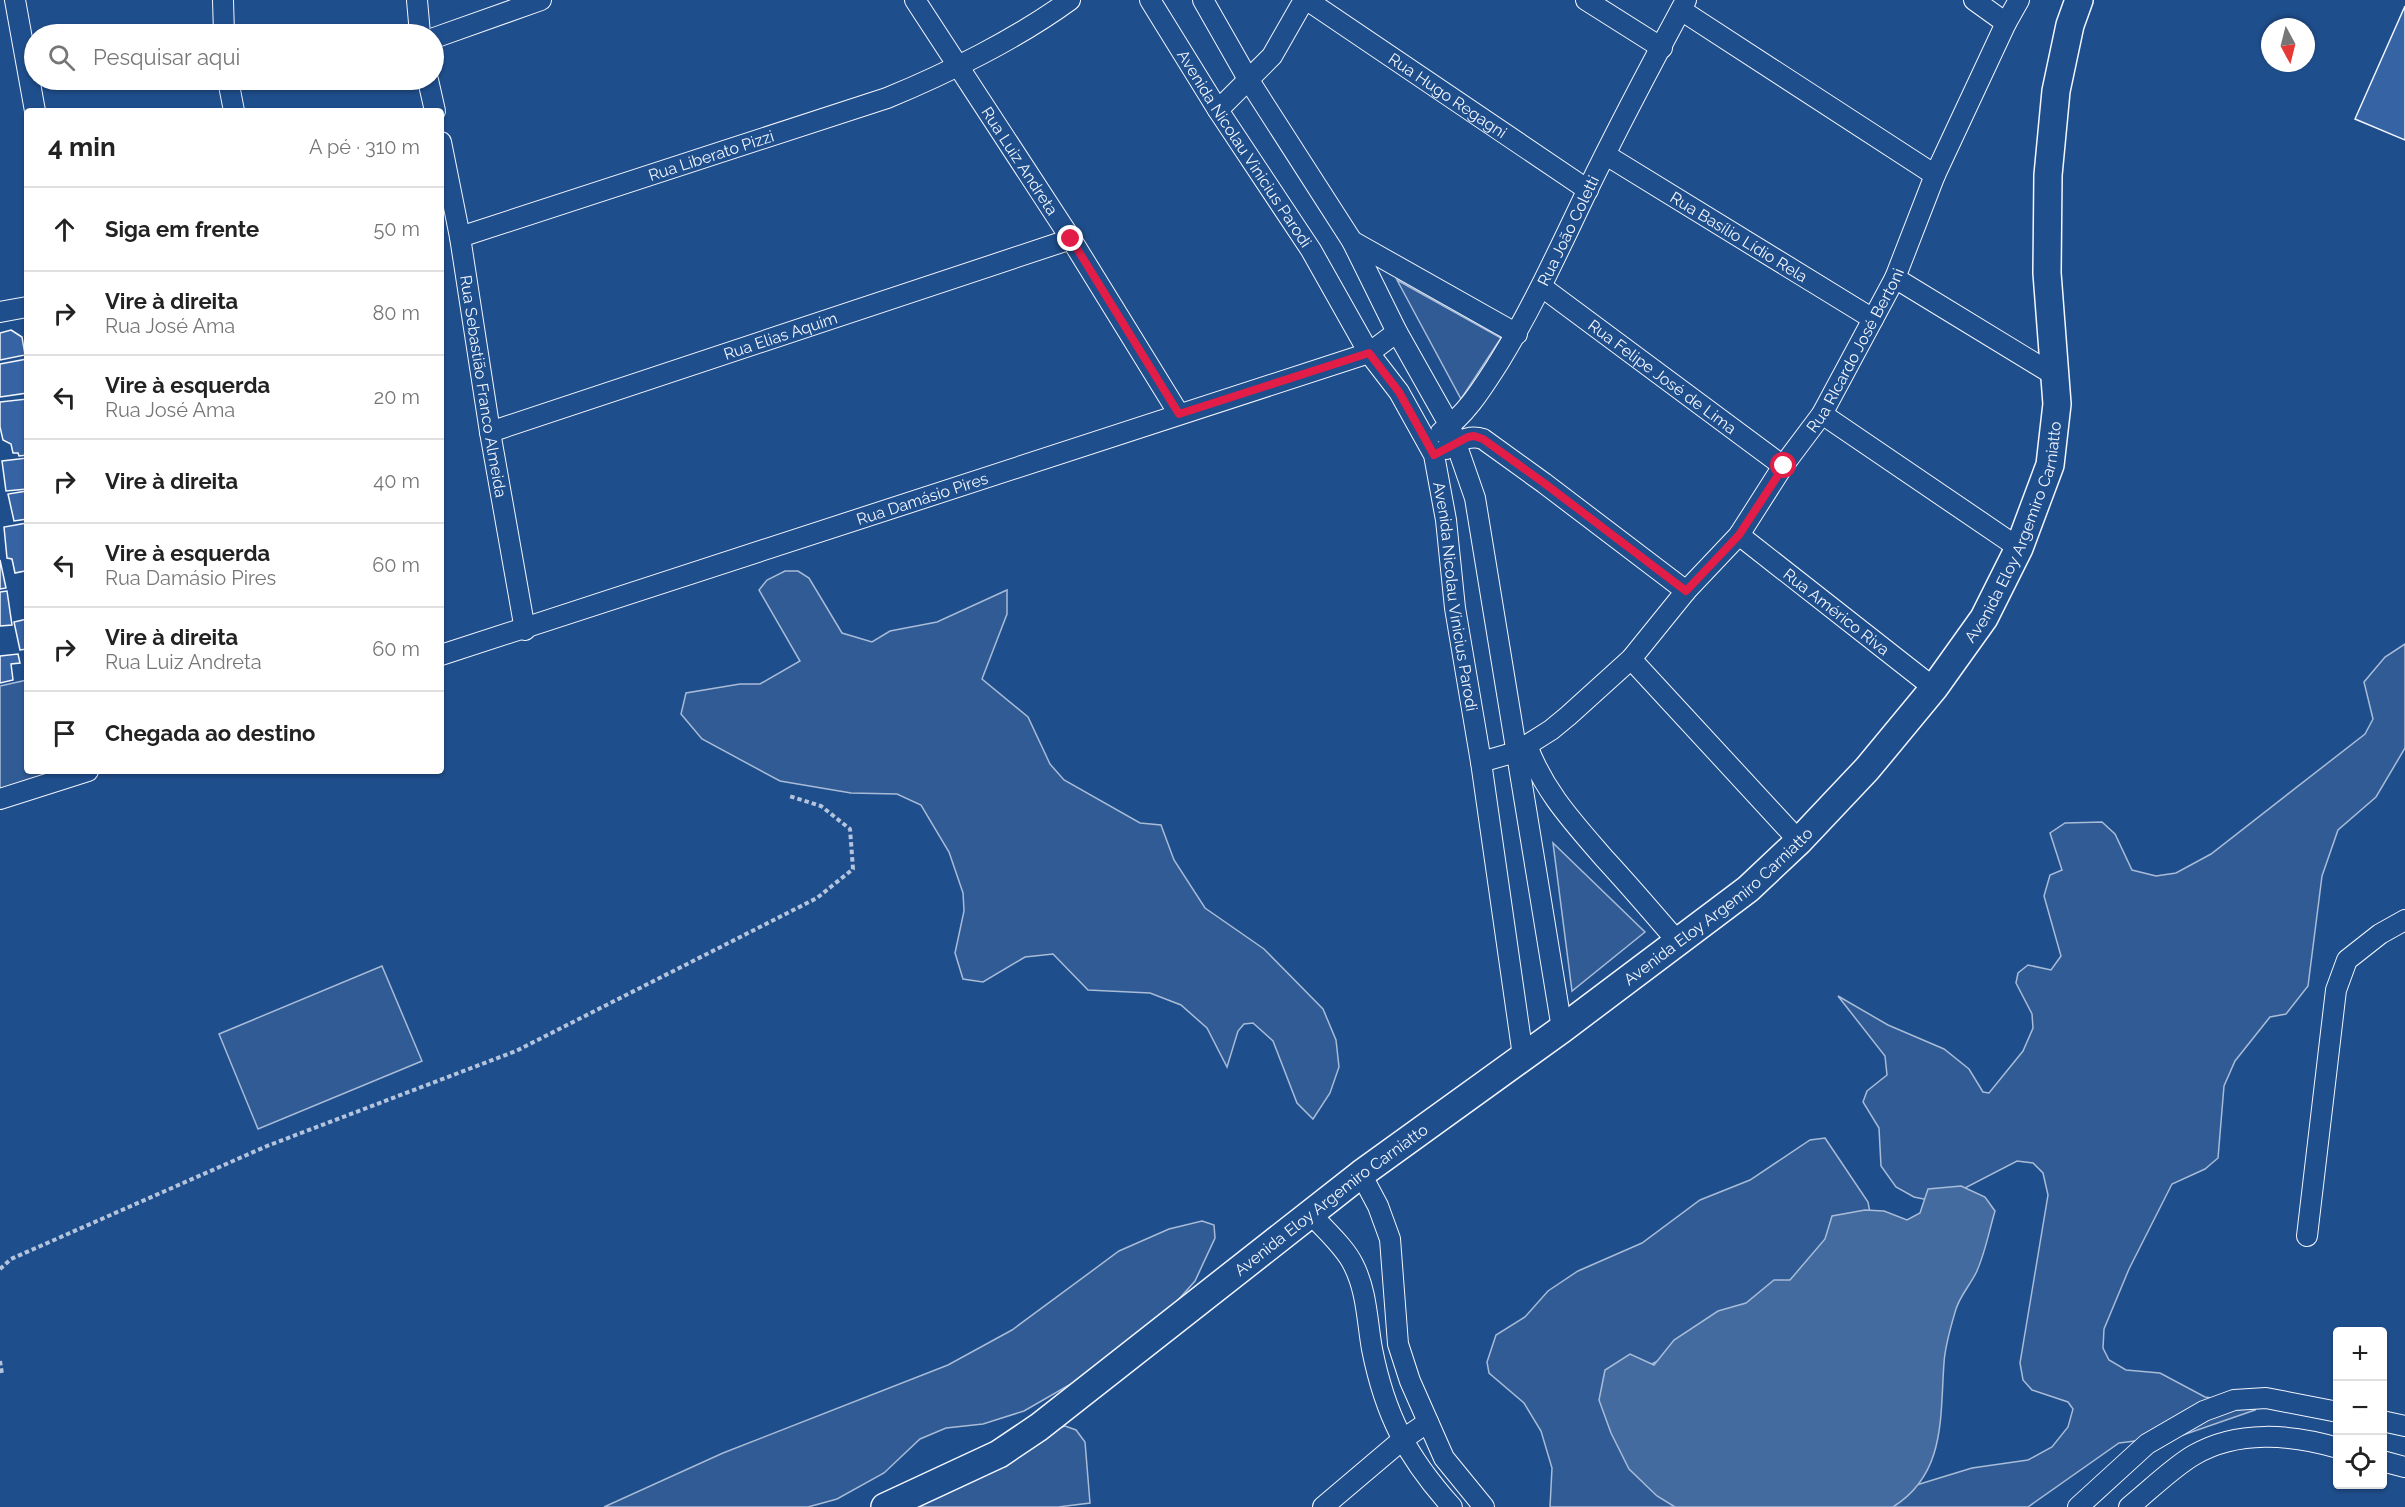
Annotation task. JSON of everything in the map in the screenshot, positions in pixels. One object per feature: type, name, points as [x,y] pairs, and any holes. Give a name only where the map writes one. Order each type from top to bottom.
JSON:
[{"type":"street","points":[[223,0],[224,24]]},
{"type":"street","points":[[417,0],[419,24]]},
{"type":"street","points":[[444,34],[541,0]]},
{"type":"street","name":"Rua Luiz Andreta","points":[[915,0],[1071,239],[1179,414]]},
{"type":"street","name":"Rua Liberato Pizzi","points":[[460,237],[887,98],[958,65],[1070,0]]},
{"type":"street","name":"Avenida Nicolau Vinicius Parodi","points":[[1150,0],[1218,110],[1311,250],[1369,353],[1399,392],[1430,449],[1446,520],[1455,608],[1481,762],[1523,1056]]},
{"type":"street","name":"Avenida Nicolau Vinicius Parodi","points":[[1203,0],[1248,80],[1352,241],[1397,332],[1453,434],[1475,498],[1521,748],[1562,1029]]},
{"type":"street","points":[[1218,110],[1272,56],[1305,0]]},
{"type":"street","name":"Rua Hugo Regagni","points":[[1305,0],[1588,190]]},
{"type":"street","points":[[1586,0],[1662,48]]},
{"type":"street","points":[[1974,0],[2006,23]]},
{"type":"street","name":"Rua RIcardo José Bertoni","points":[[1481,762],[1521,748],[1551,730],[1568,716],[1631,659],[1686,591],[1739,535],[1784,466],[1822,414],[1895,278],[1935,175],[2019,0]]},
{"type":"street","name":"Avenida Eloy Argemiro Carniatto","points":[[885,1507],[999,1454],[1040,1427],[1312,1215],[1361,1174],[1562,1029],[1748,890],[1867,770],[1934,688],[1984,618],[2019,548],[2050,465],[2057,404],[2047,273],[2048,176],[2056,91],[2070,25],[2079,0]]},
{"type":"street","points":[[1683,5],[1935,175]]},
{"type":"street","name":"Rua João Coletti","points":[[1430,449],[1453,434],[1517,334],[1683,5]]},
{"type":"street","points":[[11,6],[24,63]]},
{"type":"street","points":[[30,90],[34,108]]},
{"type":"street","points":[[230,90],[233,108]]},
{"type":"street","points":[[430,90],[434,108]]},
{"type":"street","name":"Rua Basílio Lídio Rela","points":[[1606,155],[1873,319]]},
{"type":"street","name":"Rua Sebastião Franco Almeida","points":[[444,157],[460,237],[490,432],[525,630]]},
{"type":"street","name":"Rua Elias Aquim","points":[[490,432],[1071,239]]},
{"type":"street","points":[[1352,241],[1517,334]]},
{"type":"street","points":[[1895,278],[2054,375]]},
{"type":"street","name":"Rua Felipe José de Lima","points":[[1542,287],[1784,466]]},
{"type":"street","points":[[0,312],[24,308]]},
{"type":"street","name":"Rua Damásio Pires","points":[[444,654],[525,630],[1369,353],[1397,332]]},
{"type":"street","points":[[1822,414],[2019,548]]},
{"type":"street","points":[[1453,434],[1483,439],[1686,591]]},
{"type":"street","name":"Rua Américo Riva","points":[[1739,535],[1934,688]]},
{"type":"street","points":[[1631,659],[1799,841]]},
{"type":"street","points":[[1521,748],[1564,812],[1677,941]]},
{"type":"street","points":[[0,799],[79,774]]},
{"type":"street","points":[[2307,1236],[2336,990],[2347,960],[2380,934],[2405,920]]},
{"type":"street","points":[[1361,1174],[1378,1206],[1390,1239],[1398,1344],[1410,1381],[1444,1458],[1484,1507]]},
{"type":"street","points":[[1312,1215],[1352,1263],[1364,1293],[1379,1382],[1390,1415],[1402,1440],[1434,1488],[1452,1507]]},
{"type":"street","points":[[2078,1507],[2147,1444],[2204,1411],[2234,1400],[2266,1398],[2333,1411]]},
{"type":"street","points":[[1323,1507],[1402,1440],[1428,1422]]},
{"type":"street","points":[[2387,1422],[2405,1426]]},
{"type":"street","points":[[2129,1507],[2194,1455],[2229,1440],[2278,1436],[2333,1447]]},
{"type":"street","points":[[2387,1462],[2405,1467]]},
{"type":"path","points":[[0,1269],[11,1259],[267,1146],[516,1051],[816,898],[853,869],[850,829],[821,806],[789,796]]},
{"type":"path","points":[[0,1360],[2,1374]]},
{"type":"shaded area","points":[[1397,280],[1501,338],[1461,399]]},
{"type":"shaded area","points":[[785,571],[798,571],[809,578],[842,633],[872,642],[890,631],[937,622],[1007,590],[1007,614],[982,679],[1028,717],[1050,764],[1064,780],[1140,823],[1161,825],[1174,860],[1205,908],[1264,949],[1323,1009],[1336,1040],[1339,1067],[1330,1093],[1313,1119],[1297,1103],[1273,1041],[1253,1023],[1244,1024],[1238,1031],[1227,1067],[1207,1028],[1181,1005],[1150,993],[1088,990],[1053,954],[1025,957],[983,982],[963,979],[955,953],[964,911],[963,893],[949,852],[921,805],[897,794],[851,793],[780,781],[702,739],[681,714],[686,693],[740,684],[760,684],[800,661],[759,590],[767,580]]},
{"type":"shaded area","points":[[2405,644],[2405,748],[2376,797],[2338,830],[2322,876],[2308,986],[2286,1014],[2270,1017],[2235,1061],[2224,1086],[2218,1158],[2205,1169],[2172,1184],[2129,1269],[2104,1329],[2103,1348],[2109,1360],[2126,1370],[2160,1373],[2205,1397],[2252,1404],[2255,1410],[2183,1435],[2119,1443],[2028,1507],[1874,1507],[1910,1487],[1972,1468],[2028,1460],[2052,1447],[2068,1427],[2073,1409],[2068,1402],[2032,1390],[2023,1380],[2020,1363],[2048,1195],[2043,1173],[2033,1163],[2017,1161],[1938,1202],[1914,1197],[1896,1187],[1881,1166],[1879,1128],[1863,1102],[1867,1091],[1887,1075],[1885,1056],[1838,996],[1888,1025],[1944,1049],[1969,1069],[1983,1092],[1989,1093],[2023,1051],[2033,1028],[2032,1014],[2016,983],[2018,973],[2028,965],[2051,970],[2061,956],[2044,896],[2050,875],[2062,870],[2050,833],[2065,823],[2102,822],[2115,834],[2132,870],[2156,876],[2176,873],[2211,854],[2365,734],[2373,719],[2364,682],[2385,657]]},
{"type":"shaded area","points":[[24,681],[24,774],[67,774],[0,798],[0,686]]},
{"type":"shaded area","points":[[1553,843],[1645,932],[1572,991]]},
{"type":"shaded area","points":[[382,966],[422,1061],[258,1129],[219,1034]]},
{"type":"shaded area","points":[[1825,1138],[1868,1202],[1871,1218],[1868,1230],[1687,1346],[1642,1369],[1766,1507],[1550,1507],[1552,1468],[1541,1431],[1524,1403],[1489,1373],[1487,1362],[1496,1335],[1525,1317],[1548,1291],[1578,1271],[1642,1243],[1700,1200],[1750,1180],[1810,1140]]},
{"type":"shaded area","points":[[1961,1186],[1985,1197],[1995,1211],[1979,1266],[1958,1304],[1948,1336],[1937,1443],[1923,1478],[1910,1494],[1893,1507],[1675,1507],[1657,1496],[1629,1469],[1611,1433],[1599,1400],[1605,1370],[1630,1354],[1654,1365],[1674,1340],[1718,1311],[1746,1303],[1774,1280],[1790,1280],[1825,1239],[1832,1216],[1865,1210],[1884,1211],[1907,1220],[1920,1213],[1928,1189]]},
{"type":"shaded area","points":[[1202,1221],[1214,1225],[1215,1238],[1195,1281],[1155,1326],[1111,1361],[1024,1411],[983,1424],[946,1428],[920,1439],[884,1473],[837,1499],[808,1507],[604,1507],[723,1453],[948,1365],[1012,1330],[1119,1251],[1169,1229]]},
{"type":"shaded area","points":[[1065,1426],[1076,1430],[1085,1442],[1090,1503],[1058,1507],[874,1507],[1025,1439]]},
{"type":"building","points":[[2405,6],[2405,140],[2355,119]]},
{"type":"building","points":[[11,330],[22,337],[24,355],[0,360],[0,333]]},
{"type":"building","points":[[24,360],[24,393],[0,397],[0,364]]},
{"type":"building","points":[[24,399],[24,455],[13,453],[11,444],[3,440],[0,427],[0,402]]},
{"type":"building","points":[[24,458],[24,489],[6,491],[2,461]]},
{"type":"building","points":[[24,491],[24,519],[14,521],[8,494]]},
{"type":"building","points":[[24,524],[24,571],[15,573],[12,559],[7,558],[4,527]]},
{"type":"building","points":[[0,560],[6,588],[0,589]]},
{"type":"building","points":[[7,591],[12,625],[0,626],[0,592]]},
{"type":"building","points":[[24,620],[24,649],[20,650],[14,622]]},
{"type":"building","points":[[18,654],[20,663],[11,664],[13,680],[0,683],[0,656]]},
{"type":"route","points":[[1071,239],[1179,414],[1369,353],[1399,392],[1434,455],[1468,437],[1483,439],[1686,591],[1739,535],[1784,466]]}]
